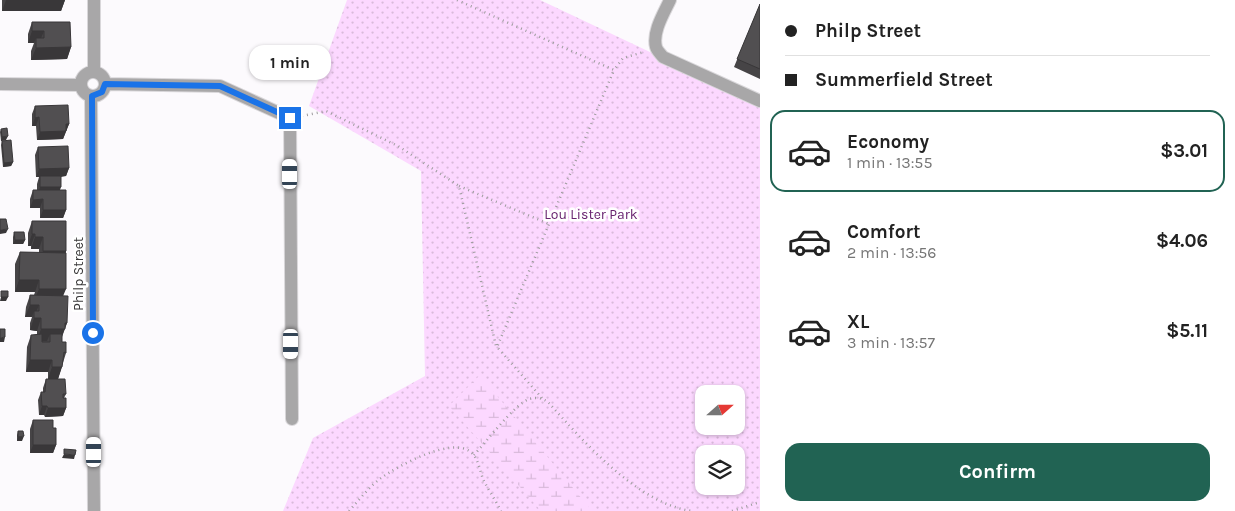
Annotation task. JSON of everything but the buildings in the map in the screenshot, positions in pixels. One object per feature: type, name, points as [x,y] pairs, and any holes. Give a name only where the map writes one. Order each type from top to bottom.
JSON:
[{"type":"street","points":[[94,0],[94,72]]},
{"type":"street","points":[[670,0],[655,39],[656,49],[663,57],[760,101]]},
{"type":"street","points":[[94,72],[101,76],[105,84],[102,92],[92,96],[84,93],[81,85],[83,77],[94,72]]},
{"type":"street","points":[[0,84],[81,85]]},
{"type":"street","points":[[105,84],[220,86],[290,118],[292,419]]},
{"type":"street","name":"Philp Street","points":[[92,96],[94,511]]},
{"type":"path","points":[[457,0],[614,70]]},
{"type":"path","points":[[497,348],[614,70],[623,58],[656,49]]},
{"type":"path","points":[[290,118],[326,111],[398,146],[459,186],[549,224]]},
{"type":"path","points":[[459,186],[497,348],[602,460],[652,496],[669,504],[692,511]]},
{"type":"path","points":[[474,455],[522,402],[528,399],[542,398]]},
{"type":"path","points":[[348,511],[381,478],[421,456],[439,450],[458,448],[468,450],[474,455],[485,482],[501,511]]},
{"type":"path","points":[[732,511],[760,502]]},
{"type":"green space","name":"Lou Lister Park","points":[[347,0],[540,0],[760,104],[760,511],[283,511],[313,438],[425,376],[421,171],[309,106]]},
{"type":"green space","points":[[480,375],[592,511],[541,511],[449,406]]},
{"type":"route","points":[[93,333],[92,96],[99,95],[105,84],[220,86],[290,118]]}]
